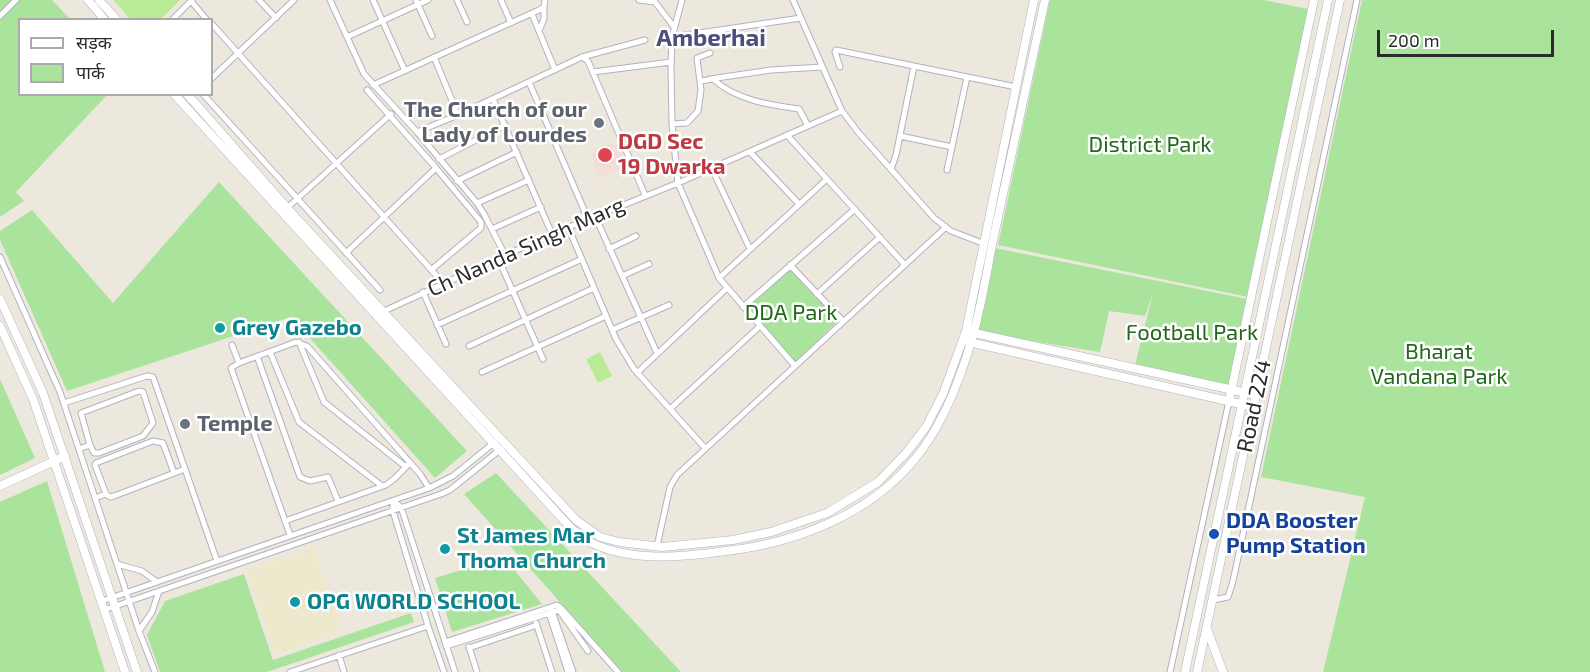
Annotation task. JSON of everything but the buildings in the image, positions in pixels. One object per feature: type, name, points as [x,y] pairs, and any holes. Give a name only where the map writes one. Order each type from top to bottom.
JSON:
[{"type":"street","points":[[0,16],[16,0]]},
{"type":"street","points":[[88,0],[103,18]]},
{"type":"street","points":[[99,0],[115,18]]},
{"type":"street","points":[[259,0],[276,18]]},
{"type":"street","points":[[213,77],[294,0]]},
{"type":"street","points":[[330,0],[363,74],[417,132],[477,203],[505,255]]},
{"type":"street","points":[[373,0],[405,71]]},
{"type":"street","points":[[347,37],[417,2],[428,0]]},
{"type":"street","points":[[457,0],[467,22]]},
{"type":"street","points":[[501,0],[511,23]]},
{"type":"street","points":[[639,0],[656,2],[674,27]]},
{"type":"street","points":[[682,0],[672,37],[671,62],[672,124],[678,183],[718,278],[795,366]]},
{"type":"street","points":[[793,0],[842,111],[858,132],[934,218],[946,227],[992,247]]},
{"type":"street","points":[[176,96],[266,189],[379,314],[503,441],[576,520],[600,537],[619,542],[675,546],[733,540],[801,523],[834,509],[878,482],[907,452],[926,427],[968,337],[983,244],[1034,0]]},
{"type":"street","points":[[190,96],[266,189],[287,208],[493,443],[570,527],[585,540],[618,552],[661,556],[735,550],[772,543],[805,532],[853,510],[884,489],[914,460],[933,433],[951,398],[992,247],[1045,0]]},
{"type":"street","points":[[1170,672],[1314,0]]},
{"type":"street","name":"Road 224","points":[[1185,672],[1328,0]]},
{"type":"street","name":"Road 224","points":[[1197,672],[1340,0]]},
{"type":"street","points":[[1213,600],[1228,597],[1231,591],[1357,0]]},
{"type":"street","points":[[174,18],[191,1],[205,18]]},
{"type":"street","points":[[417,2],[432,36]]},
{"type":"street","points":[[373,85],[532,14],[544,3]]},
{"type":"street","points":[[539,32],[544,19],[544,3]]},
{"type":"street","points":[[532,14],[555,70]]},
{"type":"street","points":[[672,37],[801,18]]},
{"type":"street","points":[[213,25],[443,283]]},
{"type":"street","points":[[417,132],[582,57],[645,40]]},
{"type":"street","points":[[840,67],[836,50],[1016,87]]},
{"type":"street","points":[[672,124],[687,123],[698,111],[701,81],[697,57],[710,53]]},
{"type":"street","points":[[434,57],[458,115]]},
{"type":"street","points":[[582,57],[588,61],[645,195]]},
{"type":"street","points":[[593,72],[671,62]]},
{"type":"street","points":[[891,169],[914,66]]},
{"type":"street","points":[[701,81],[771,70],[822,67]]},
{"type":"street","points":[[947,170],[967,77]]},
{"type":"street","points":[[710,79],[713,79],[723,89],[737,95],[765,104],[799,109],[808,126]]},
{"type":"street","points":[[529,82],[588,219]]},
{"type":"street","points":[[367,90],[436,168],[482,225],[482,228],[431,270]]},
{"type":"street","points":[[205,96],[380,290]]},
{"type":"street","points":[[493,99],[552,234]]},
{"type":"street","points":[[287,208],[396,109]]},
{"type":"street","name":"Ch Nanda Singh Marg","points":[[379,314],[552,234],[712,169],[842,111]]},
{"type":"street","points":[[439,159],[505,125]]},
{"type":"street","points":[[787,135],[905,265]]},
{"type":"street","points":[[900,136],[952,147]]},
{"type":"street","points":[[457,181],[517,152]]},
{"type":"street","points":[[750,152],[800,204]]},
{"type":"street","points":[[346,253],[436,168]]},
{"type":"street","points":[[712,169],[750,249]]},
{"type":"street","points":[[718,278],[827,179]]},
{"type":"street","points":[[477,203],[529,180]]},
{"type":"street","points":[[492,229],[541,207]]},
{"type":"street","points":[[743,307],[855,209]]},
{"type":"street","points":[[595,216],[657,353]]},
{"type":"street","points":[[568,227],[612,330],[637,373],[705,448]]},
{"type":"street","points":[[657,546],[673,480],[946,227]]},
{"type":"street","points":[[609,249],[636,236]]},
{"type":"street","points":[[817,294],[880,237]]},
{"type":"street","points":[[0,257],[64,403],[154,672]]},
{"type":"street","points":[[498,258],[543,359]]},
{"type":"street","points":[[437,325],[582,259]]},
{"type":"street","points":[[622,276],[649,264]]},
{"type":"street","points":[[790,265],[843,321]]},
{"type":"street","points":[[468,346],[594,288]]},
{"type":"street","points":[[637,373],[726,289]]},
{"type":"street","points":[[423,292],[446,344]]},
{"type":"street","points":[[0,299],[43,393],[137,672]]},
{"type":"street","points":[[612,330],[669,305]]},
{"type":"street","points":[[482,372],[606,316]]},
{"type":"street","points":[[0,326],[33,399],[125,672]]},
{"type":"street","points":[[670,409],[760,326]]},
{"type":"street","points":[[968,337],[1256,395]]},
{"type":"street","points":[[968,337],[1254,407]]},
{"type":"street","points":[[299,342],[324,402],[420,474],[429,488]]},
{"type":"street","points":[[290,536],[231,370],[232,366],[299,342],[307,346],[407,465]]},
{"type":"street","points":[[232,345],[239,363]]},
{"type":"street","points":[[270,352],[298,422],[382,486]]},
{"type":"street","points":[[257,356],[300,477],[302,480],[310,481],[328,477],[338,501]]},
{"type":"street","points":[[64,403],[147,376],[153,377],[217,561]]},
{"type":"street","points":[[140,391],[143,392],[153,423],[147,433],[99,453],[94,453],[90,445],[81,413],[140,391]]},
{"type":"street","points":[[106,494],[96,463],[153,441],[163,443],[174,473]]},
{"type":"street","points":[[102,601],[429,488],[453,476],[493,443],[503,441]]},
{"type":"street","points":[[104,610],[450,490],[500,450],[503,441]]},
{"type":"street","points":[[79,449],[90,445]]},
{"type":"street","points":[[0,486],[65,456]]},
{"type":"street","points":[[285,521],[382,486],[394,479],[407,465]]},
{"type":"street","points":[[95,498],[106,494],[114,496],[185,469]]},
{"type":"street","points":[[393,501],[402,507],[455,672]]},
{"type":"street","points":[[393,501],[393,511],[444,672]]},
{"type":"street","points":[[1230,521],[1245,524]]},
{"type":"street","points":[[675,546],[676,556]]},
{"type":"street","points":[[117,564],[135,567],[157,582]]},
{"type":"street","points":[[139,632],[152,612],[159,591]]},
{"type":"street","points":[[445,644],[466,640],[534,618],[557,605],[618,672]]},
{"type":"street","points":[[445,644],[551,610],[561,610],[588,651]]},
{"type":"street","points":[[551,610],[568,672]]},
{"type":"street","points":[[551,610],[573,672]]},
{"type":"street","points":[[534,618],[552,672]]},
{"type":"street","points":[[469,648],[537,625]]},
{"type":"street","points":[[290,672],[428,626]]},
{"type":"street","points":[[1207,627],[1223,672]]},
{"type":"street","points":[[466,640],[477,672]]},
{"type":"street","points":[[339,655],[344,672]]},
{"type":"shaded area","points":[[620,140],[625,167],[598,179],[592,152]]},
{"type":"shaded area","name":"OPG WORLD SCHOOL","points":[[314,548],[342,632],[274,655],[246,570]]},
{"type":"green space","points":[[0,0],[52,0],[69,18],[18,18],[18,96],[106,96],[16,192],[24,201],[0,217]]},
{"type":"green space","points":[[113,0],[180,0],[162,18],[129,18]]},
{"type":"green space","name":"District Park","points":[[1050,0],[1264,0],[1308,9],[1248,297],[998,245]]},
{"type":"green space","name":"Bharat Vandana Park","points":[[1362,0],[1590,0],[1590,672],[1323,672],[1365,497],[1261,477]]},
{"type":"green space","points":[[219,182],[467,451],[435,478],[291,317],[67,391],[0,240],[0,231],[32,210],[113,303]]},
{"type":"green space","name":"Football Park","points":[[995,248],[1247,299],[1228,387],[1135,365],[1153,293],[1145,316],[1109,311],[1100,352],[976,332]]},
{"type":"green space","name":"DDA Park","points":[[790,268],[840,319],[795,363],[744,308]]},
{"type":"green space","points":[[600,352],[612,376],[598,383],[586,359]]},
{"type":"green space","points":[[0,379],[35,458],[0,475]]},
{"type":"green space","points":[[496,473],[681,672],[622,672],[464,494]]},
{"type":"green space","points":[[47,481],[105,672],[0,672],[0,502]]},
{"type":"green space","points":[[504,557],[542,604],[452,632],[435,578]]},
{"type":"green space","points":[[244,574],[273,660],[411,613],[414,622],[267,672],[160,672],[147,635],[165,601]]},
{"type":"place","name":"The Church of our Lady of Lourdes","points":[[599,123]]},
{"type":"place","name":"DGD Sec 19 Dwarka","points":[[605,155]]},
{"type":"place","name":"Grey Gazebo","points":[[220,328]]},
{"type":"place","name":"Temple","points":[[185,424]]},
{"type":"place","name":"DDA Booster Pump Station","points":[[1214,534]]},
{"type":"place","name":"St James Mar Thoma Church","points":[[445,549]]},
{"type":"place","name":"OPG WORLD SCHOOL","points":[[295,602]]},
{"type":"district","name":"Amberhai","points":[[711,38]]}]
